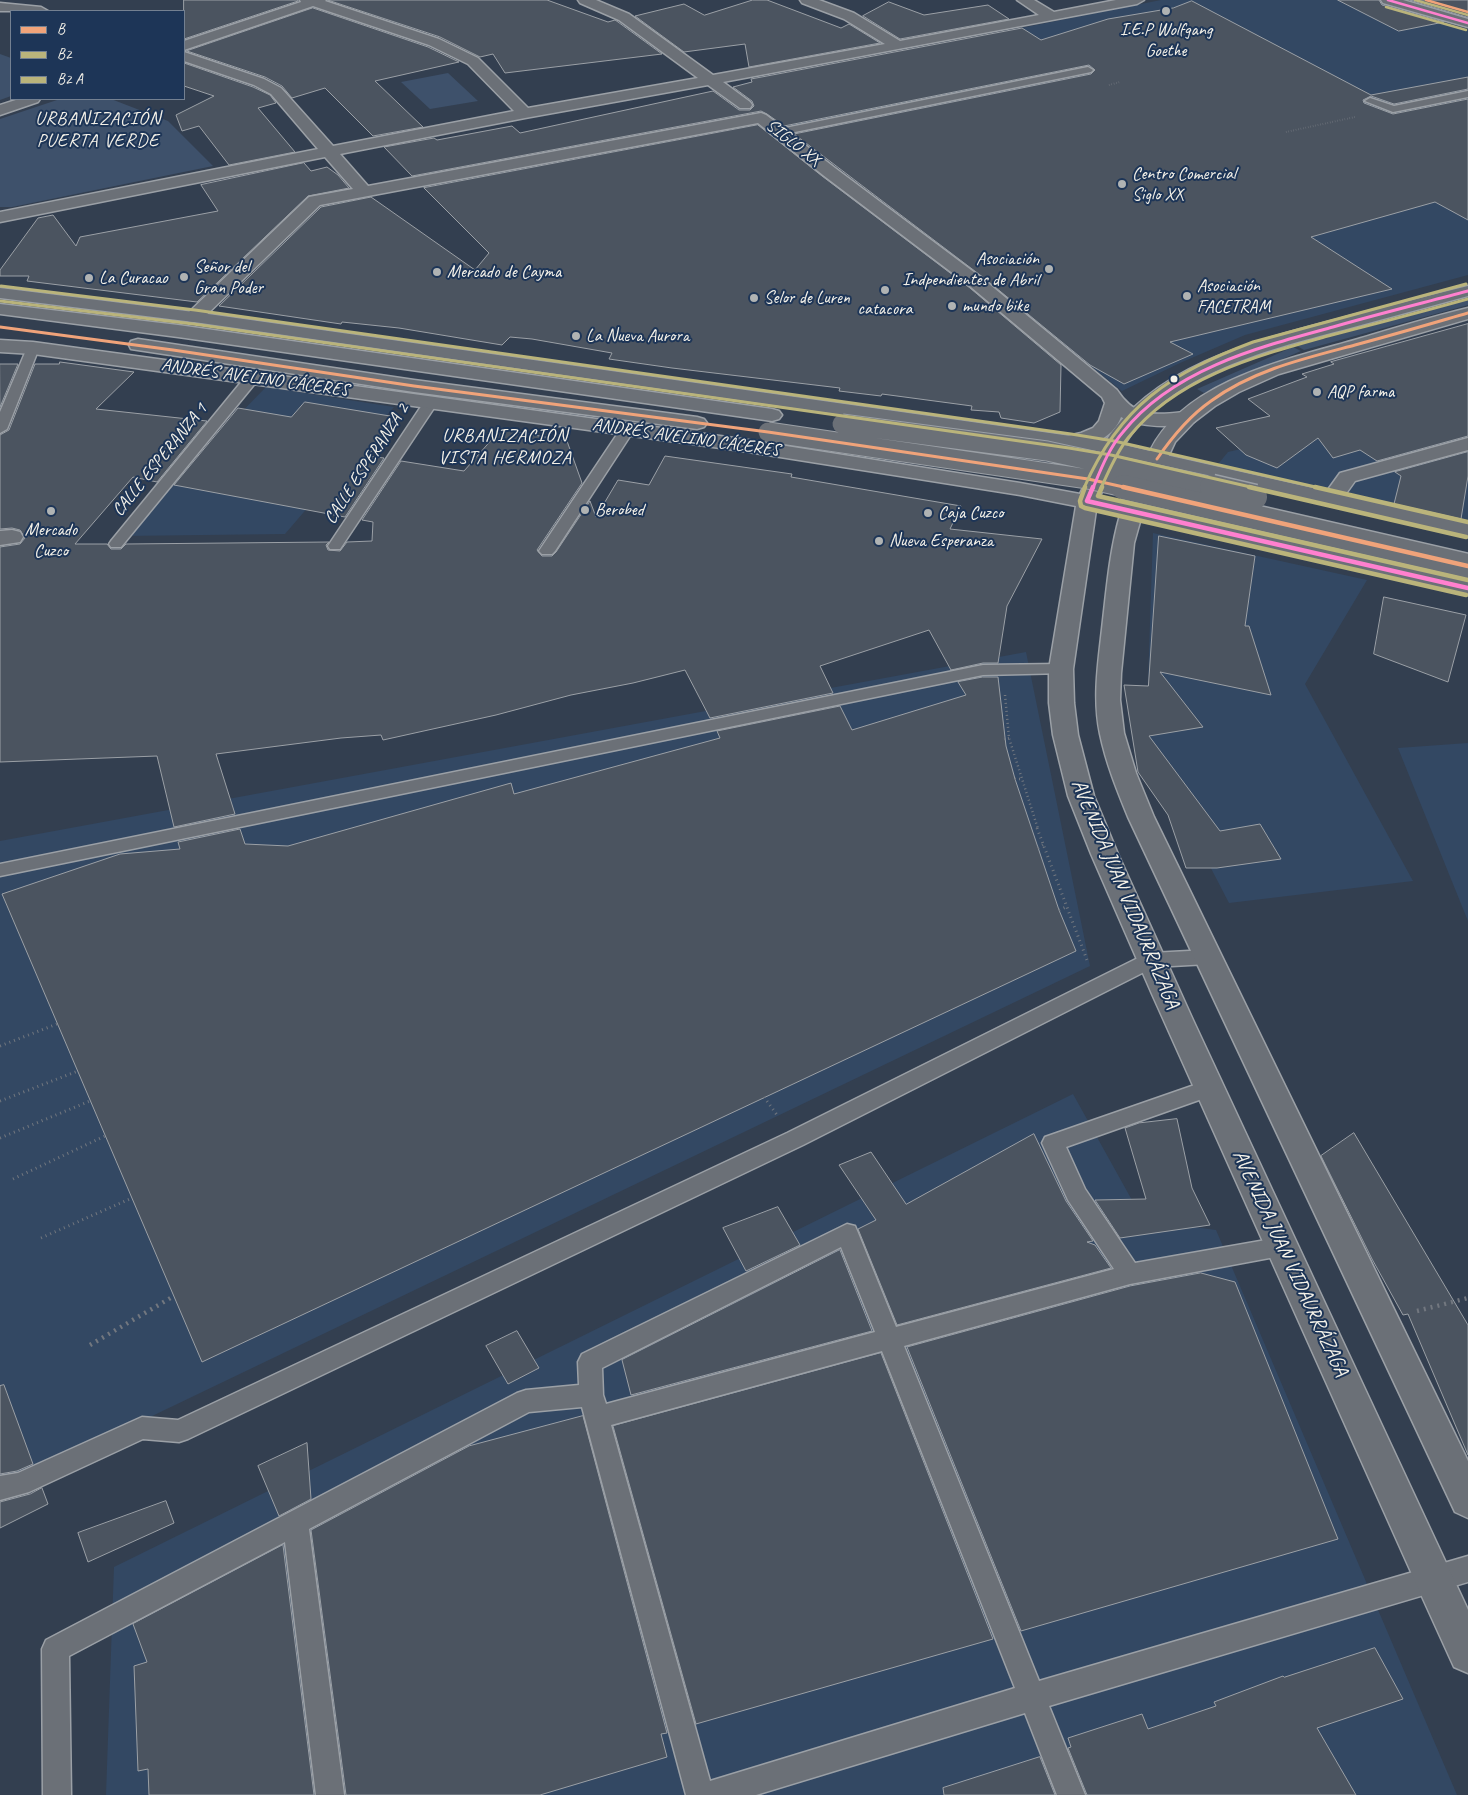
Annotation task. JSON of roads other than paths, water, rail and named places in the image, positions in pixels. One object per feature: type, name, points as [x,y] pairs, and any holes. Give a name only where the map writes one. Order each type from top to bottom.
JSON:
[{"type":"main road","points":[[586,0],[624,17],[745,105]]},
{"type":"main road","points":[[807,0],[849,16],[898,46]]},
{"type":"main road","points":[[1024,0],[1052,17]]},
{"type":"main road","points":[[0,217],[525,113],[898,46],[1137,0]]},
{"type":"main road","points":[[1388,0],[1468,23]]},
{"type":"main road","points":[[1426,0],[1468,12]]},
{"type":"main road","points":[[185,46],[313,1],[434,42],[473,61],[525,113]]},
{"type":"main road","points":[[0,7],[31,10]]},
{"type":"main road","points":[[185,56],[259,82],[276,91],[327,152],[364,192]]},
{"type":"main road","points":[[0,110],[30,100]]},
{"type":"main road","name":"SIGLO XX","points":[[194,317],[315,201],[761,118],[837,178],[894,218],[1032,326],[1110,394],[1114,404],[1123,412],[1136,417],[1186,418]]},
{"type":"main road","name":"AVENIDA JUAN VIDAURRÁZAGA","points":[[1468,291],[1284,340],[1242,354],[1202,371],[1173,387],[1136,417],[1112,448],[1087,501],[1061,669],[1060,694],[1064,728],[1075,781],[1091,824],[1209,1088],[1468,1653]]},
{"type":"main road","points":[[0,293],[194,317],[1070,441],[1157,458],[1468,530]]},
{"type":"main road","name":"ANDRÉS AVELINO CÁCERES","points":[[0,309],[178,331],[770,423],[1088,479],[1468,566]]},
{"type":"main road","points":[[1468,313],[1272,370],[1232,388],[1186,418],[1166,440],[1132,511],[1123,544],[1109,673],[1108,700],[1112,733],[1123,773],[1141,817],[1468,1500]]},
{"type":"main road","name":"ANDRÉS AVELINO CÁCERES","points":[[0,327],[471,394],[1047,451],[1141,470],[1468,547]]},
{"type":"main road","name":"ANDRÉS AVELINO CÁCERES","points":[[0,346],[32,348],[431,402],[892,467],[1087,501],[1468,588]]},
{"type":"main road","points":[[1070,441],[1088,439],[1105,429],[1113,417],[1114,404]]},
{"type":"main road","points":[[1333,498],[1347,477],[1468,444]]},
{"type":"lane","points":[[780,132],[1088,70]]},
{"type":"lane","points":[[1370,101],[1392,110],[1468,94]]},
{"type":"lane","points":[[0,429],[32,348]]},
{"type":"lane","name":"CALLE ESPERANZA 1","points":[[116,544],[252,378]]},
{"type":"lane","name":"CALLE ESPERANZA 2","points":[[335,546],[431,402]]},
{"type":"lane","points":[[547,551],[627,430]]},
{"type":"lane","points":[[0,870],[973,672],[1061,669]]},
{"type":"lane","points":[[0,1488],[20,1484],[142,1428],[179,1432],[795,1139],[1151,960],[1208,957]]},
{"type":"lane","points":[[1130,1274],[1076,1194],[1053,1143],[1209,1088]]},
{"type":"lane","points":[[700,1795],[594,1406],[590,1362],[847,1232],[1071,1795]]},
{"type":"lane","points":[[57,1795],[55,1649],[526,1401],[594,1406],[889,1339],[1130,1274],[1283,1247]]},
{"type":"lane","points":[[295,1523],[330,1795]]},
{"type":"lane","points":[[710,1795],[1032,1697],[1468,1569]]},
{"type":"place","name":"I.E.P Wolfgang Goethe","points":[[1166,11]]},
{"type":"place","name":"Centro Comercial Siglo XX","points":[[1122,184]]},
{"type":"place","name":"Asociación Indpendientes de Abril","points":[[1049,269]]},
{"type":"place","name":"Mercado de Cayma","points":[[437,272]]},
{"type":"place","name":"Señor del Gran Poder","points":[[184,277]]},
{"type":"place","name":"La Curacao","points":[[89,278]]},
{"type":"place","name":"catacora","points":[[885,290]]},
{"type":"place","name":"Asociación FACETRAM","points":[[1187,296]]},
{"type":"place","name":"Selor de Luren","points":[[754,298]]},
{"type":"place","name":"mundo bike","points":[[952,306]]},
{"type":"place","name":"La Nueva Aurora","points":[[576,336]]},
{"type":"place","name":"AQP farma","points":[[1317,392]]},
{"type":"place","name":"Berobed","points":[[585,510]]},
{"type":"place","name":"Mercado Cuzco","points":[[51,511]]},
{"type":"place","name":"Caja Cuzco","points":[[928,513]]},
{"type":"place","name":"Nueva Esperanza","points":[[879,541]]},
{"type":"district","name":"URBANIZACIÓN PUERTA VERDE","points":[[98,130]]},
{"type":"district","name":"URBANIZACIÓN VISTA HERMOZA","points":[[505,447]]}]
